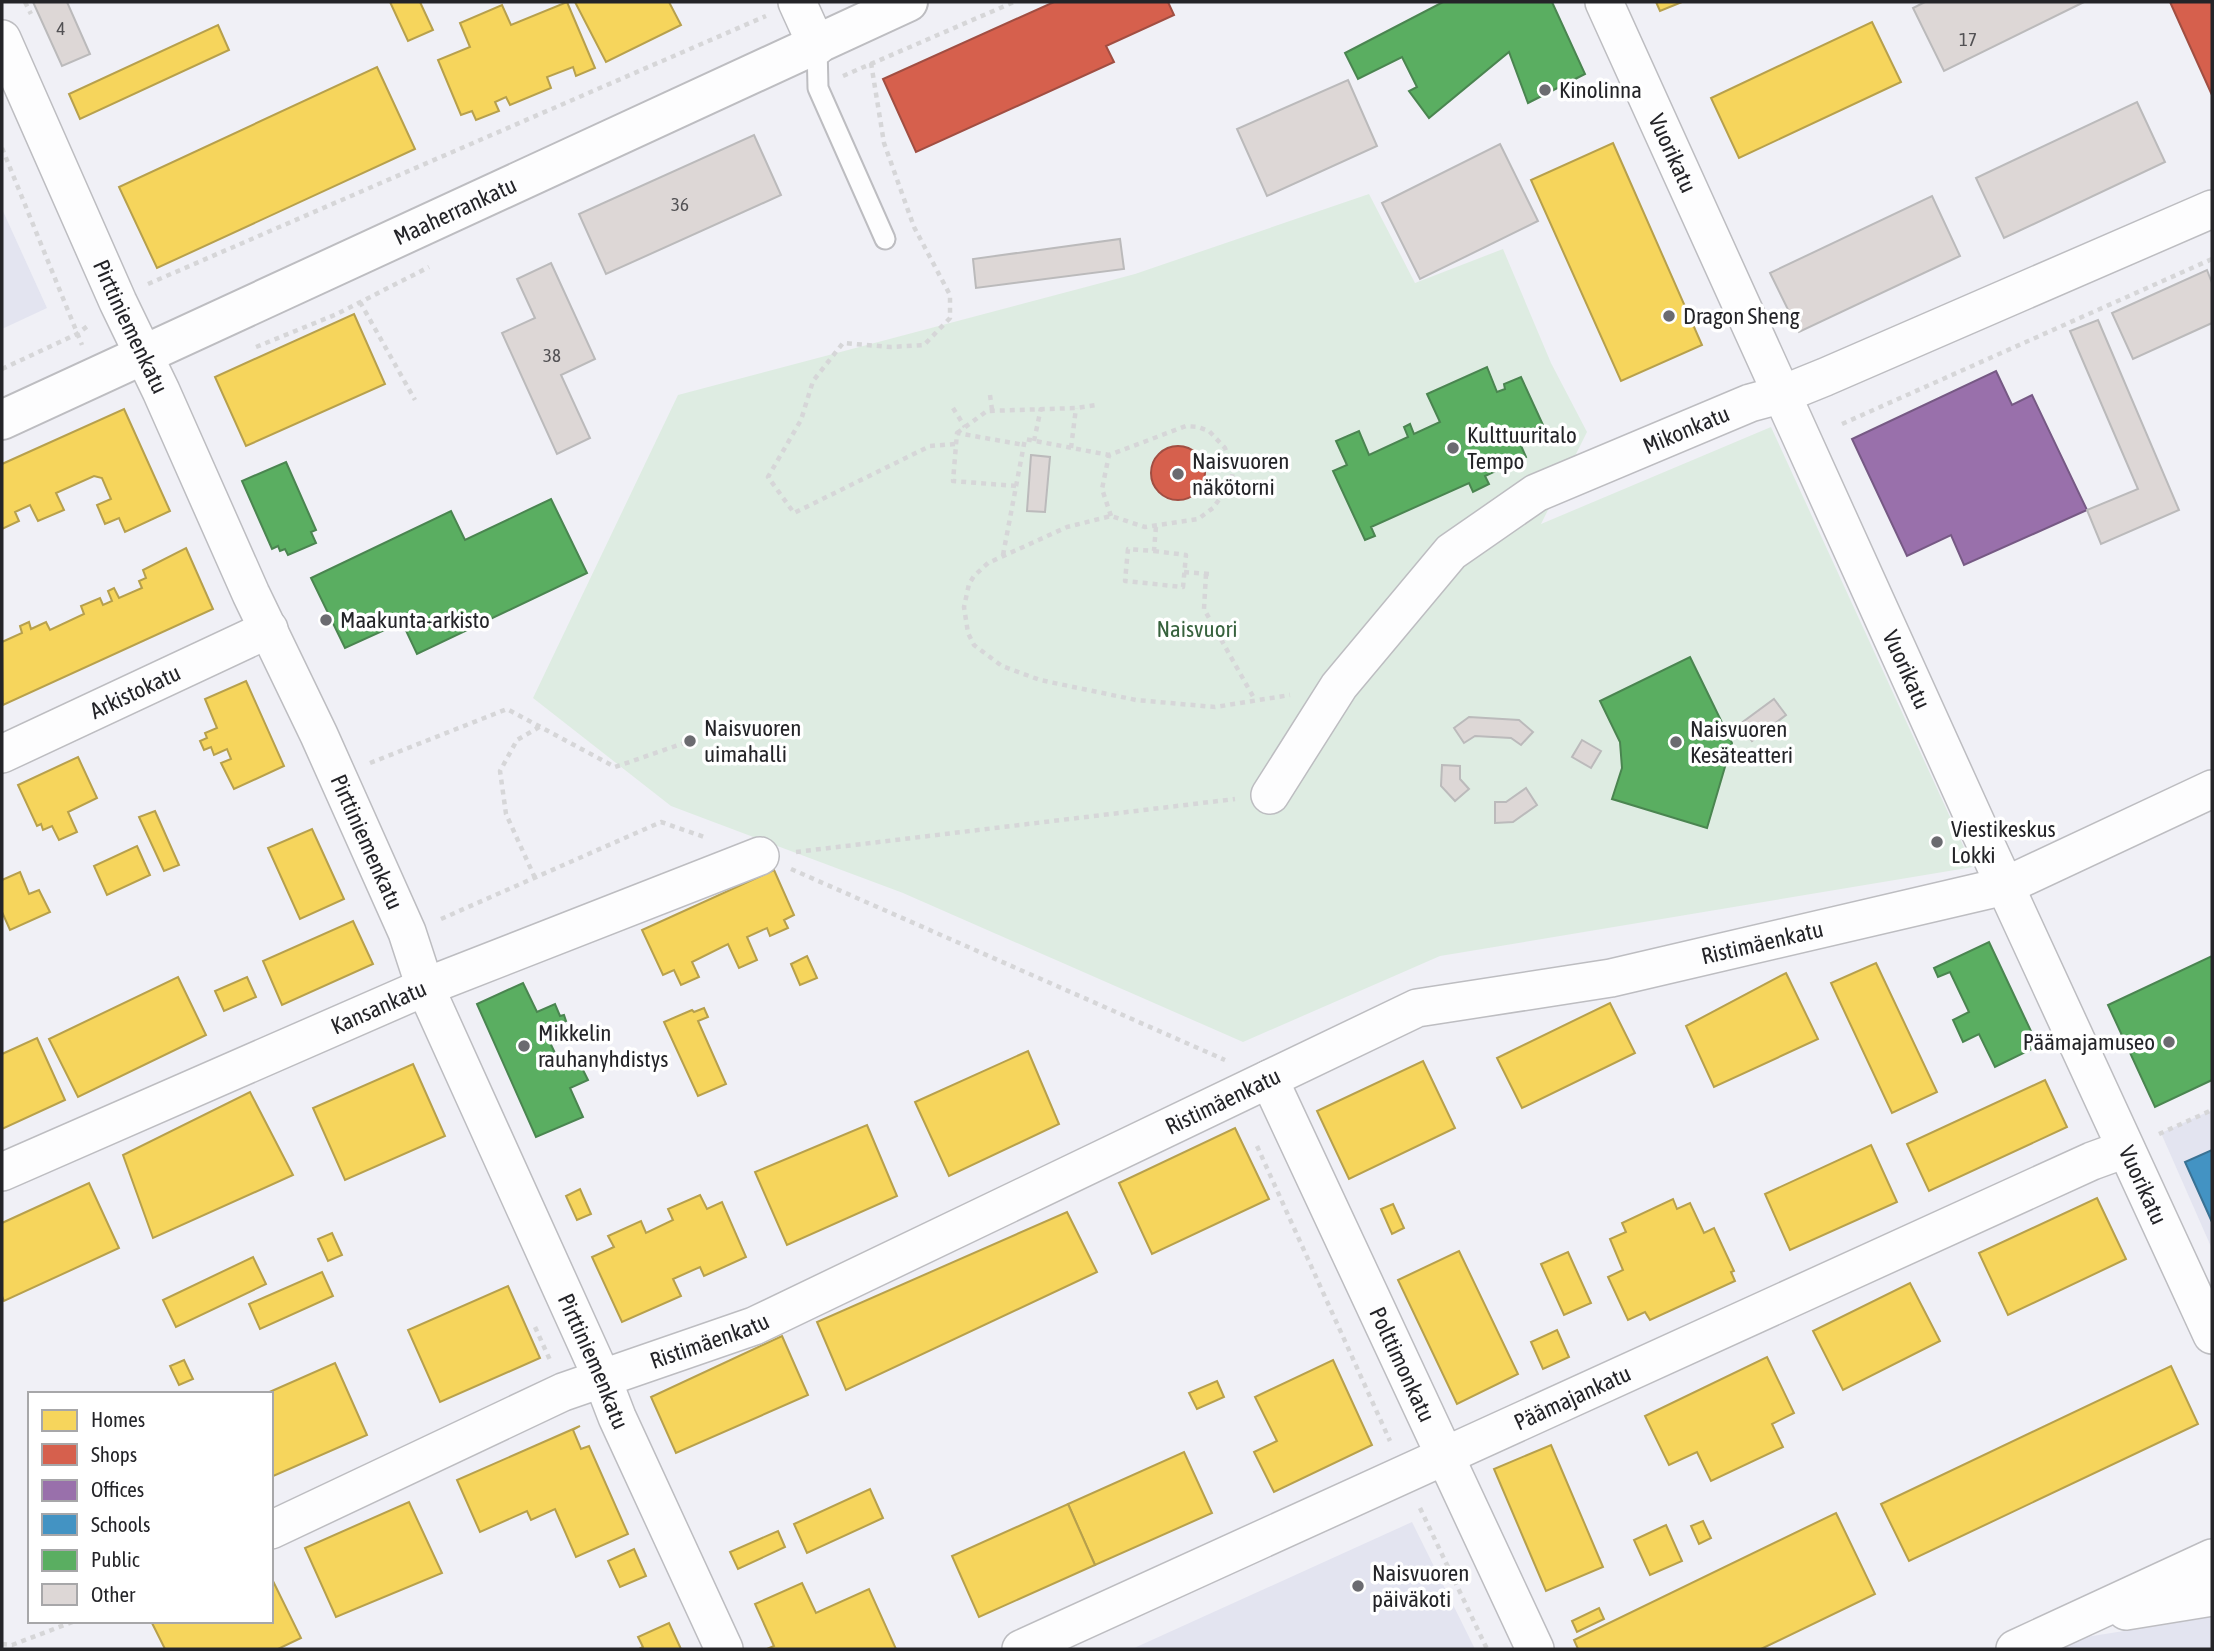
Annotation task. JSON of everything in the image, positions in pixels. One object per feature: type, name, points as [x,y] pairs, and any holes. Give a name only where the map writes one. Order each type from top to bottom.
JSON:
[{"type":"main road","name":"Maaherrankatu","points":[[2,420],[908,2]]},
{"type":"street","points":[[797,2],[817,46]]},
{"type":"street","name":"Vuorikatu","points":[[1604,2],[2212,1335]]},
{"type":"street","name":"Pirttiniemenkatu","points":[[2,39],[118,302],[407,932],[425,987],[724,1649]]},
{"type":"street","name":"Mikonkatu","points":[[1270,795],[1339,686],[1451,552],[1536,493],[1750,403],[1783,394],[2212,209]]},
{"type":"street","name":"Arkistokatu","points":[[2,754],[269,629]]},
{"type":"street","name":"Ristimäenkatu","points":[[273,1529],[563,1392],[754,1326],[1417,1008],[1611,978],[2005,886],[2212,789]]},
{"type":"street","name":"Kansankatu","points":[[2,1172],[425,987],[760,856]]},
{"type":"street","name":"Polttimonkatu","points":[[1269,1079],[1535,1649]]},
{"type":"street","name":"Päämajankatu","points":[[1021,1649],[2080,1167],[2125,1149]]},
{"type":"street","points":[[2015,1649],[2212,1558]]},
{"type":"street","points":[[2083,1618],[2212,1597]]},
{"type":"lane","points":[[817,46],[818,88],[885,239]]},
{"type":"path","points":[[2,369],[77,334],[118,302],[147,285],[797,2]]},
{"type":"path","points":[[871,64],[884,143],[914,227],[950,295],[950,318],[924,345],[891,347],[843,343],[813,382],[802,420],[768,477],[794,513],[930,446],[956,444]]},
{"type":"path","points":[[2,148],[96,376]]},
{"type":"path","points":[[1842,424],[2212,259]]},
{"type":"path","points":[[360,302],[415,400]]},
{"type":"path","points":[[990,395],[992,410]]},
{"type":"path","points":[[1016,486],[953,481],[957,433],[986,411],[1097,405]]},
{"type":"path","points":[[953,408],[965,427]]},
{"type":"path","points":[[1034,441],[1041,408]]},
{"type":"path","points":[[1071,448],[1076,408]]},
{"type":"path","points":[[1003,556],[1025,439],[1109,455],[1186,426],[1209,431],[1225,448],[1233,471],[1231,483],[1213,508],[1198,519],[1145,527],[1111,516],[1067,527],[988,563],[969,584],[964,607],[968,633],[974,645],[1002,666],[1040,680],[1136,700],[1215,707],[1339,686]]},
{"type":"path","points":[[957,433],[1024,445]]},
{"type":"path","points":[[1109,455],[1102,489],[1111,516]]},
{"type":"path","points":[[1154,551],[1156,526]]},
{"type":"path","points":[[1128,549],[1154,551],[1186,555],[1182,587],[1125,581],[1128,549]]},
{"type":"path","points":[[1184,572],[1208,574],[1204,609],[1255,700]]},
{"type":"path","points":[[365,765],[507,709],[615,767],[690,741]]},
{"type":"path","points":[[535,878],[506,814],[500,771],[517,740],[541,726]]},
{"type":"path","points":[[760,856],[1270,795]]},
{"type":"path","points":[[407,932],[660,822],[760,856],[1269,1079]]},
{"type":"path","points":[[1224,1059],[1215,1079],[1234,1115],[1244,1117],[1390,1441]]},
{"type":"path","points":[[2125,1149],[2212,1110]]},
{"type":"path","points":[[532,1319],[563,1392]]},
{"type":"path","points":[[1416,1500],[1487,1649]]},
{"type":"path","points":[[2,1644],[12,1645],[70,1623]]},
{"type":"shaded area","points":[[2,209],[47,308],[2,329]]},
{"type":"shaded area","points":[[2212,1110],[2212,1249],[2161,1133]]},
{"type":"shaded area","name":"Naisvuoren päiväkoti","points":[[1412,1522],[1475,1649],[1132,1649]]},
{"type":"shaded area","points":[[2212,1617],[2212,1649],[2061,1649],[2086,1637]]},
{"type":"green space","name":"Naisvuori","points":[[1369,194],[1415,283],[1503,249],[1551,363],[1587,432],[1541,524],[1771,427],[1973,867],[1440,956],[1243,1042],[903,893],[671,806],[533,698],[678,395],[1135,274]]},
{"type":"building: Homes","points":[[390,2],[420,2],[433,30],[408,41]]},
{"type":"building: Homes","points":[[567,2],[595,68],[576,76],[573,67],[547,77],[551,88],[510,105],[506,97],[495,102],[499,111],[476,120],[472,111],[461,115],[438,60],[470,47],[460,23],[502,5],[511,25]]},
{"type":"building: Homes","points":[[575,2],[669,2],[681,25],[606,62]]},
{"type":"building: Homes","points":[[1656,2],[1682,2],[1660,11]]},
{"type":"building: Homes","points":[[1872,22],[1901,82],[1739,158],[1711,98]]},
{"type":"building: Homes","points":[[218,25],[229,50],[80,119],[69,94]]},
{"type":"building: Homes","points":[[377,67],[415,149],[157,268],[119,187]]},
{"type":"building: Homes","points":[[1613,143],[1702,345],[1621,381],[1531,180]]},
{"type":"building: Homes","points":[[354,314],[385,384],[246,446],[215,377]]},
{"type":"building: Homes","points":[[124,409],[170,511],[125,532],[119,518],[105,524],[97,505],[111,499],[102,478],[94,476],[56,493],[64,510],[38,521],[30,505],[15,512],[19,521],[2,529],[2,464]]},
{"type":"building: Homes","points":[[186,548],[213,609],[3,705],[2,642],[22,633],[20,626],[29,622],[31,629],[46,622],[50,630],[84,614],[81,606],[100,598],[103,605],[112,601],[108,591],[114,588],[119,598],[142,588],[139,581],[146,578],[143,570]]},
{"type":"building: Homes","points":[[246,681],[284,766],[234,789],[221,763],[231,759],[227,749],[214,755],[211,747],[204,750],[200,741],[207,738],[205,733],[217,728],[205,699]]},
{"type":"building: Homes","points":[[78,757],[97,798],[68,812],[77,832],[59,840],[52,826],[43,830],[41,824],[37,826],[18,785]]},
{"type":"building: Homes","points":[[155,811],[179,865],[164,871],[139,817]]},
{"type":"building: Homes","points":[[312,829],[344,899],[300,919],[268,848]]},
{"type":"building: Homes","points":[[137,846],[150,875],[107,895],[94,866]]},
{"type":"building: Homes","points":[[774,870],[794,915],[784,920],[788,928],[770,936],[767,928],[747,937],[757,960],[739,968],[728,944],[692,962],[699,977],[681,985],[674,970],[663,975],[642,930]]},
{"type":"building: Homes","points":[[20,872],[29,894],[39,890],[50,912],[10,930],[2,912],[2,880]]},
{"type":"building: Homes","points":[[353,921],[373,964],[282,1005],[263,961]]},
{"type":"building: Homes","points":[[807,956],[817,978],[800,985],[791,964]]},
{"type":"building: Homes","points":[[1876,963],[1937,1092],[1892,1113],[1831,983]]},
{"type":"building: Homes","points":[[1786,973],[1818,1039],[1714,1087],[1686,1026]]},
{"type":"building: Homes","points":[[178,977],[206,1035],[78,1097],[49,1039]]},
{"type":"building: Homes","points":[[247,977],[256,997],[224,1011],[215,991]]},
{"type":"building: Homes","points":[[1610,1003],[1635,1053],[1522,1108],[1497,1058]]},
{"type":"building: Homes","points":[[704,1008],[708,1017],[698,1021],[726,1084],[698,1096],[664,1022]]},
{"type":"building: Homes","points":[[37,1038],[65,1100],[2,1129],[2,1054]]},
{"type":"building: Homes","points":[[1028,1051],[1059,1124],[949,1176],[915,1102]]},
{"type":"building: Homes","points":[[1423,1061],[1455,1128],[1349,1179],[1317,1111]]},
{"type":"building: Homes","points":[[413,1064],[445,1136],[345,1180],[313,1108]]},
{"type":"building: Homes","points":[[2045,1080],[2067,1127],[1929,1191],[1907,1144]]},
{"type":"building: Homes","points":[[250,1092],[293,1175],[153,1238],[123,1155]]},
{"type":"building: Homes","points":[[867,1125],[897,1196],[787,1245],[755,1172]]},
{"type":"building: Homes","points":[[1235,1128],[1269,1199],[1152,1254],[1119,1183]]},
{"type":"building: Homes","points":[[1871,1145],[1897,1202],[1790,1250],[1765,1194]]},
{"type":"building: Homes","points":[[89,1183],[119,1248],[4,1301],[2,1223]]},
{"type":"building: Homes","points":[[580,1189],[591,1214],[577,1220],[566,1196]]},
{"type":"building: Homes","points":[[700,1195],[707,1209],[722,1202],[746,1257],[704,1276],[700,1267],[673,1279],[681,1296],[622,1322],[592,1257],[614,1247],[608,1236],[641,1221],[646,1233],[673,1220],[668,1209]]},
{"type":"building: Homes","points":[[2097,1198],[2126,1259],[2008,1315],[1979,1253]]},
{"type":"building: Homes","points":[[1673,1199],[1677,1209],[1690,1203],[1704,1233],[1714,1228],[1734,1271],[1731,1272],[1735,1281],[1650,1320],[1645,1312],[1628,1320],[1608,1277],[1623,1270],[1610,1239],[1626,1232],[1622,1223]]},
{"type":"building: Homes","points":[[1393,1204],[1404,1228],[1392,1234],[1381,1209]]},
{"type":"building: Homes","points":[[1067,1212],[1097,1272],[846,1390],[817,1322]]},
{"type":"building: Homes","points":[[332,1233],[342,1255],[328,1261],[318,1239]]},
{"type":"building: Homes","points":[[1459,1251],[1518,1374],[1457,1404],[1398,1280]]},
{"type":"building: Homes","points":[[1568,1252],[1591,1303],[1564,1315],[1541,1264]]},
{"type":"building: Homes","points":[[253,1257],[266,1284],[176,1327],[163,1300]]},
{"type":"building: Homes","points":[[322,1272],[333,1296],[260,1329],[249,1304]]},
{"type":"building: Homes","points":[[1910,1283],[1940,1341],[1843,1390],[1813,1331]]},
{"type":"building: Homes","points":[[508,1286],[540,1358],[440,1402],[408,1330]]},
{"type":"building: Homes","points":[[1557,1330],[1569,1357],[1543,1369],[1531,1342]]},
{"type":"building: Homes","points":[[782,1336],[808,1395],[676,1453],[651,1397]]},
{"type":"building: Homes","points":[[1767,1357],[1794,1413],[1772,1424],[1783,1447],[1711,1481],[1697,1452],[1669,1465],[1645,1416]]},
{"type":"building: Homes","points":[[184,1360],[193,1379],[179,1385],[170,1366]]},
{"type":"building: Homes","points":[[1333,1360],[1372,1445],[1274,1492],[1254,1452],[1277,1441],[1255,1397]]},
{"type":"building: Homes","points":[[335,1363],[367,1435],[273,1476],[273,1392],[270,1392]]},
{"type":"building: Homes","points":[[2171,1366],[2198,1424],[1909,1561],[1881,1504]]},
{"type":"building: Homes","points":[[1217,1381],[1224,1397],[1197,1409],[1189,1393]]},
{"type":"building: Homes","points":[[580,1426],[573,1430],[581,1449],[589,1446],[628,1534],[576,1557],[555,1509],[531,1520],[527,1511],[480,1532],[457,1480]]},
{"type":"building: Homes","points":[[1551,1445],[1603,1567],[1546,1591],[1494,1469]]},
{"type":"building: Homes","points":[[1184,1452],[1212,1513],[1095,1565],[1068,1504]]},
{"type":"building: Homes","points":[[870,1489],[883,1518],[807,1553],[794,1524]]},
{"type":"building: Homes","points":[[409,1502],[442,1573],[336,1617],[305,1548]]},
{"type":"building: Homes","points":[[1068,1504],[1095,1565],[979,1617],[952,1556]]},
{"type":"building: Homes","points":[[1836,1513],[1875,1594],[1761,1649],[1578,1649],[1574,1640]]},
{"type":"building: Homes","points":[[1703,1521],[1711,1538],[1699,1544],[1691,1526]]},
{"type":"building: Homes","points":[[1666,1525],[1682,1561],[1650,1575],[1634,1540]]},
{"type":"building: Homes","points":[[778,1531],[785,1547],[738,1569],[730,1552]]},
{"type":"building: Homes","points":[[634,1549],[646,1576],[620,1587],[608,1561]]},
{"type":"building: Homes","points":[[273,1581],[301,1638],[278,1649],[165,1649],[152,1623],[273,1623]]},
{"type":"building: Homes","points":[[802,1583],[816,1613],[869,1589],[896,1649],[767,1649],[774,1646],[755,1604]]},
{"type":"building: Homes","points":[[1599,1608],[1604,1619],[1577,1632],[1572,1621]]},
{"type":"building: Homes","points":[[669,1623],[681,1649],[639,1649],[643,1647],[638,1637]]},
{"type":"building: Shops","points":[[1054,2],[1168,2],[1174,15],[1106,46],[1114,62],[916,152],[883,79]]},
{"type":"building: Shops","points":[[2170,2],[2212,2],[2212,95]]},
{"type":"building: Shops","name":"Naisvuoren näkötorni","points":[[1178,446],[1197,454],[1205,473],[1197,492],[1178,500],[1159,492],[1151,473],[1159,454]]},
{"type":"building: Offices","points":[[1996,371],[2012,405],[2032,395],[2087,510],[1964,565],[1951,535],[1907,556],[1852,439]]},
{"type":"building: Schools","points":[[2212,1150],[2212,1222],[2185,1162]]},
{"type":"building: Public","points":[[1443,2],[1552,2],[1585,74],[1528,103],[1509,52],[1429,118],[1409,91],[1417,87],[1402,57],[1358,79],[1345,53]]},
{"type":"building: Public","name":"Kulttuuritalo Tempo","points":[[1487,367],[1497,392],[1505,389],[1504,384],[1521,377],[1543,425],[1525,432],[1524,428],[1515,432],[1526,457],[1485,476],[1489,484],[1473,492],[1469,483],[1371,527],[1375,536],[1365,540],[1333,471],[1347,465],[1336,441],[1359,431],[1369,455],[1408,437],[1404,427],[1410,424],[1414,434],[1440,422],[1427,394]]},
{"type":"building: Public","points":[[286,462],[316,530],[311,532],[316,543],[288,555],[285,549],[280,551],[278,546],[272,549],[242,481]]},
{"type":"building: Public","points":[[551,499],[587,573],[417,654],[402,622],[345,648],[311,578],[451,511],[465,540]]},
{"type":"building: Public","name":"Naisvuoren Kesäteatteri","points":[[1690,657],[1732,743],[1707,828],[1612,799],[1622,768],[1620,742],[1600,701]]},
{"type":"building: Public","points":[[1989,942],[2038,1046],[1995,1067],[1979,1034],[1963,1042],[1953,1020],[1969,1012],[1950,972],[1938,977],[1934,968]]},
{"type":"building: Public","name":"Päämajamuseo","points":[[2212,956],[2212,1080],[2155,1107],[2108,1005]]},
{"type":"building: Public","name":"Mikkelin rauhanyhdistys","points":[[523,983],[537,1012],[555,1004],[560,1016],[564,1015],[566,1021],[545,1032],[562,1068],[583,1061],[585,1067],[582,1068],[588,1080],[570,1088],[583,1117],[536,1137],[477,1004]]},
{"type":"building: Other","points":[[33,2],[67,2],[90,54],[62,66]]},
{"type":"building: Other","points":[[1925,2],[2084,2],[1944,71],[1913,8]]},
{"type":"building: Other","points":[[1348,80],[1377,146],[1267,196],[1237,129]]},
{"type":"building: Other","points":[[2137,102],[2165,162],[2004,238],[1976,178]]},
{"type":"building: Other","points":[[754,135],[781,195],[606,274],[579,214]]},
{"type":"building: Other","points":[[1500,144],[1538,221],[1420,279],[1382,203]]},
{"type":"building: Other","points":[[1932,196],[1960,256],[1799,332],[1770,273]]},
{"type":"building: Other","points":[[1120,239],[1124,269],[976,288],[973,259]]},
{"type":"building: Other","points":[[551,263],[595,359],[561,375],[590,438],[557,454],[502,333],[535,318],[517,279]]},
{"type":"building: Other","points":[[2207,270],[2212,283],[2212,323],[2133,359],[2112,313]]},
{"type":"building: Other","points":[[2098,320],[2179,510],[2101,544],[2087,510],[2138,489],[2070,331]]},
{"type":"building: Other","points":[[1031,455],[1050,457],[1045,512],[1027,511]]},
{"type":"building: Other","points":[[1774,699],[1786,715],[1752,741],[1740,724]]},
{"type":"building: Other","points":[[1469,717],[1519,720],[1533,732],[1521,745],[1511,738],[1475,736],[1464,743],[1454,728]]},
{"type":"building: Other","points":[[1582,740],[1601,751],[1591,768],[1572,757]]},
{"type":"building: Other","points":[[1442,765],[1460,766],[1460,779],[1469,789],[1455,801],[1441,786]]},
{"type":"building: Other","points":[[1526,788],[1537,805],[1513,822],[1495,823],[1495,802],[1506,802]]},
{"type":"place","name":"Kinolinna","points":[[1545,90]]},
{"type":"place","name":"Dragon Sheng","points":[[1669,316]]},
{"type":"place","name":"Kulttuuritalo Tempo","points":[[1453,448]]},
{"type":"place","name":"Naisvuoren näkötorni","points":[[1178,474]]},
{"type":"place","name":"Maakunta-arkisto","points":[[326,620]]},
{"type":"place","name":"Naisvuoren uimahalli","points":[[690,741]]},
{"type":"place","name":"Naisvuoren Kesäteatteri","points":[[1676,742]]},
{"type":"place","name":"Viestikeskus Lokki","points":[[1937,842]]},
{"type":"place","name":"Päämajamuseo","points":[[2169,1042]]},
{"type":"place","name":"Mikkelin rauhanyhdistys","points":[[524,1046]]},
{"type":"place","name":"Naisvuoren päiväkoti","points":[[1358,1586]]}]
